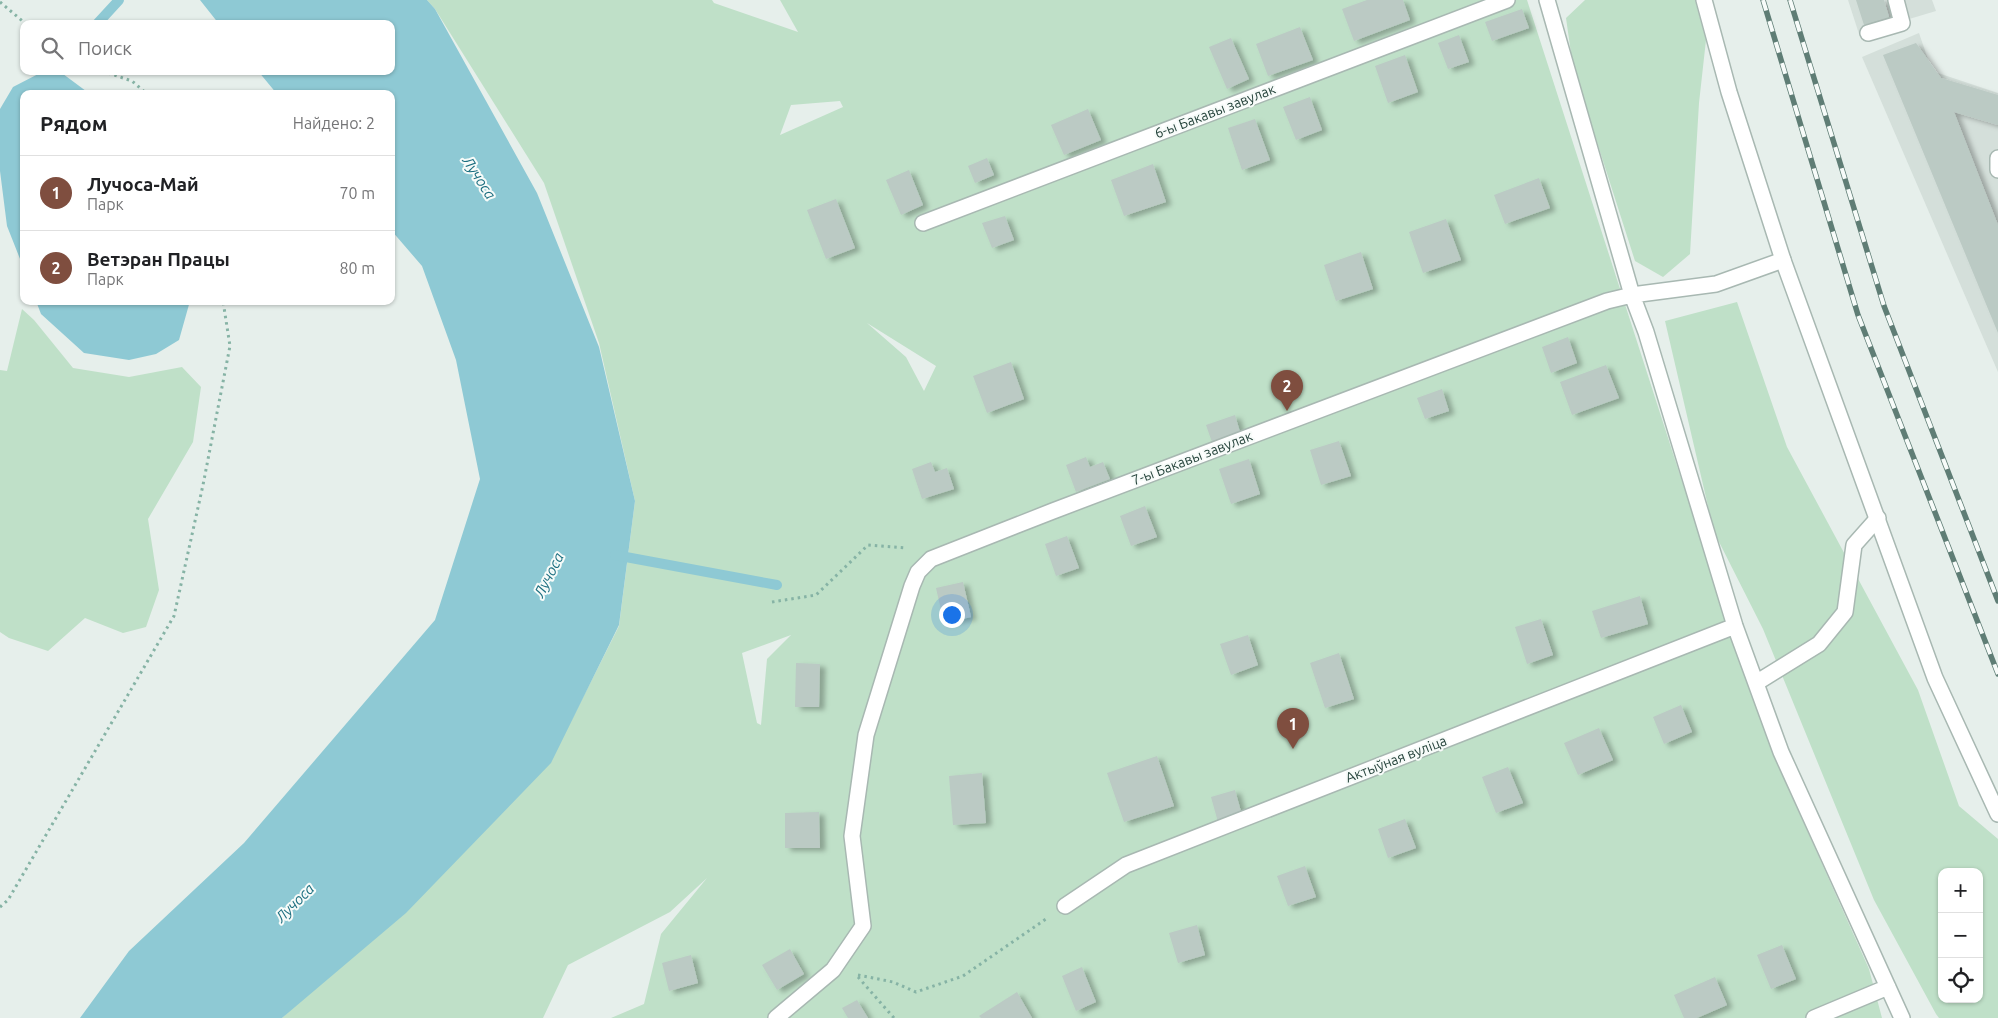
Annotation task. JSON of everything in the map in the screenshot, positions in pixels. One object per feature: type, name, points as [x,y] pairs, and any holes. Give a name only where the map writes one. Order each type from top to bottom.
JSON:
[{"type":"street","name":"6-ы Бакавы завулак","points":[[923,223],[1507,0]]},
{"type":"street","points":[[1547,0],[1632,295],[1646,332],[1735,626],[1782,752],[1902,1018]]},
{"type":"street","points":[[1704,0],[1729,92],[1783,260],[1935,678],[1998,814]]},
{"type":"street","points":[[1868,33],[1902,23],[1896,0]]},
{"type":"street","points":[[1998,158],[1998,170]]},
{"type":"street","name":"7-ы Бакавы завулак","points":[[776,1018],[833,970],[863,926],[852,836],[866,735],[912,586],[918,572],[931,560],[1090,497],[1607,301],[1632,295],[1716,284],[1783,260]]},
{"type":"street","points":[[1756,683],[1820,644],[1845,612],[1854,545],[1878,518]]},
{"type":"street","name":"Актыўная вуліца","points":[[1065,906],[1126,865],[1735,626]]},
{"type":"street","points":[[1814,1018],[1888,987]]},
{"type":"path","points":[[0,2],[21,20]]},
{"type":"path","points":[[114,75],[132,81],[142,90]]},
{"type":"path","points":[[0,907],[8,900],[174,616],[203,485],[230,346],[224,305]]},
{"type":"path","points":[[772,602],[816,594],[868,545],[918,550],[931,560]]},
{"type":"path","points":[[894,1018],[856,974],[893,982],[916,992],[963,976],[1065,906]]},
{"type":"shaded area","points":[[1848,0],[1932,0],[1936,11],[1859,34]]},
{"type":"shaded area","points":[[1919,33],[1932,71],[1998,93],[1998,372],[1862,57]]},
{"type":"green space","points":[[427,0],[712,0],[714,3],[798,32],[780,0],[1527,0],[1679,472],[1773,754],[1869,969],[1882,1018],[611,1018],[644,1004],[661,934],[707,878],[670,912],[568,965],[543,1018],[282,1018],[550,763],[619,626],[635,501],[599,343],[544,183],[435,9]],"holes":[[[840,101],[843,107],[780,135],[791,105]],[[867,323],[936,366],[924,391],[906,357]],[[791,635],[767,659],[761,725],[757,723],[742,653]]]},
{"type":"green space","points":[[1585,0],[1695,0],[1706,40],[1699,103],[1690,254],[1663,277],[1635,261],[1573,67],[1566,18]]},
{"type":"green space","points":[[1737,302],[1787,447],[1918,690],[1959,806],[1998,839],[1998,1018],[1939,1018],[1936,1014],[1874,900],[1763,629],[1714,532],[1665,321]]},
{"type":"green space","points":[[22,309],[34,320],[73,368],[129,377],[182,367],[201,387],[193,442],[148,519],[159,590],[146,627],[123,633],[85,618],[48,651],[9,638],[0,632],[0,370],[7,371]]},
{"type":"water","name":"Лучоса","points":[[200,0],[427,0],[435,9],[537,193],[599,347],[635,501],[619,625],[551,763],[406,913],[282,1018],[80,1018],[129,951],[244,843],[435,620],[480,479],[456,360],[422,266],[395,235],[395,90],[274,90],[261,75],[395,75],[395,20],[216,20]]},
{"type":"water","points":[[36,75],[64,75],[85,90],[20,90],[20,259],[7,226],[0,171],[0,109],[13,87]]},
{"type":"water","points":[[38,305],[189,305],[179,340],[156,354],[129,360],[84,353],[41,314]]},
{"type":"building","points":[[1367,0],[1403,0],[1410,20],[1354,41],[1342,9]]},
{"type":"building","points":[[1856,0],[1884,0],[1889,17],[1864,25]]},
{"type":"building","points":[[1522,9],[1529,28],[1492,41],[1485,22]]},
{"type":"building","points":[[1300,27],[1313,60],[1268,76],[1256,44]]},
{"type":"building","points":[[1459,35],[1469,62],[1448,69],[1438,43]]},
{"type":"building","points":[[1231,38],[1249,79],[1227,89],[1209,47]]},
{"type":"building","points":[[1916,43],[1941,78],[1998,95],[1998,125],[1954,112],[1998,225],[1998,333],[1883,55]]},
{"type":"building","points":[[1405,55],[1418,92],[1388,103],[1375,66]]},
{"type":"building","points":[[1310,97],[1322,130],[1296,140],[1283,107]]},
{"type":"building","points":[[1088,109],[1101,140],[1064,155],[1051,125]]},
{"type":"building","points":[[1255,119],[1270,160],[1242,170],[1228,128]]},
{"type":"building","points":[[987,158],[994,175],[975,183],[968,166]]},
{"type":"building","points":[[1153,164],[1166,202],[1124,216],[1111,180]]},
{"type":"building","points":[[909,170],[923,205],[901,215],[886,180]]},
{"type":"building","points":[[1539,178],[1550,208],[1505,224],[1494,195]]},
{"type":"building","points":[[836,199],[855,248],[826,259],[807,210]]},
{"type":"building","points":[[1005,216],[1014,240],[992,248],[982,223]]},
{"type":"building","points":[[1446,219],[1461,260],[1423,273],[1409,232]]},
{"type":"building","points":[[1361,252],[1373,289],[1336,301],[1324,265]]},
{"type":"building","points":[[1568,337],[1577,363],[1551,373],[1542,347]]},
{"type":"building","points":[[1011,362],[1024,399],[987,413],[973,376]]},
{"type":"building","points":[[1606,365],[1619,398],[1572,415],[1560,382]]},
{"type":"building","points":[[1442,389],[1449,411],[1425,419],[1417,398]]},
{"type":"building","points":[[1235,415],[1240,432],[1212,442],[1206,425]]},
{"type":"building","points":[[1339,441],[1351,476],[1321,485],[1310,450]]},
{"type":"building","points":[[1086,457],[1090,467],[1103,462],[1110,479],[1076,492],[1066,465]]},
{"type":"building","points":[[1249,459],[1260,494],[1231,504],[1219,469]]},
{"type":"building","points":[[931,462],[935,472],[947,468],[954,489],[922,499],[912,469]]},
{"type":"building","points":[[1145,506],[1157,537],[1131,546],[1120,516]]},
{"type":"building","points":[[1067,536],[1079,568],[1056,576],[1045,544]]},
{"type":"building","points":[[963,582],[971,617],[944,623],[936,588]]},
{"type":"building","points":[[1640,596],[1648,624],[1601,638],[1592,611]]},
{"type":"building","points":[[1541,619],[1553,655],[1527,664],[1515,627]]},
{"type":"building","points":[[1248,635],[1258,665],[1231,675],[1220,644]]},
{"type":"building","points":[[1339,653],[1354,699],[1325,708],[1310,663]]},
{"type":"building","points":[[796,663],[820,664],[819,707],[795,707]]},
{"type":"building","points":[[1681,705],[1692,732],[1664,744],[1653,717]]},
{"type":"building","points":[[1599,728],[1613,760],[1578,775],[1564,743]]},
{"type":"building","points":[[1157,756],[1174,806],[1124,822],[1107,773]]},
{"type":"building","points":[[1508,767],[1523,803],[1496,813],[1482,777]]},
{"type":"building","points":[[982,773],[986,823],[953,825],[949,776]]},
{"type":"building","points":[[1235,790],[1242,815],[1218,822],[1211,797]]},
{"type":"building","points":[[819,812],[820,848],[785,848],[785,813]]},
{"type":"building","points":[[1405,819],[1416,848],[1388,858],[1378,829]]},
{"type":"building","points":[[1305,866],[1316,897],[1288,906],[1277,876]]},
{"type":"building","points":[[1197,925],[1205,955],[1178,963],[1169,933]]},
{"type":"building","points":[[1782,945],[1796,979],[1771,989],[1757,955]]},
{"type":"building","points":[[790,949],[804,974],[777,990],[762,965]]},
{"type":"building","points":[[691,955],[698,983],[669,991],[662,963]]},
{"type":"building","points":[[1082,967],[1096,1002],[1076,1011],[1062,976]]},
{"type":"building","points":[[1715,977],[1727,1005],[1697,1018],[1684,1018],[1674,995]]},
{"type":"building","points":[[1017,992],[1032,1018],[981,1018],[979,1016]]},
{"type":"building","points":[[857,1000],[868,1018],[848,1018],[842,1008]]},
{"type":"waterway","points":[[101,20],[119,0]]},
{"type":"waterway","points":[[615,555],[777,585]]},
{"type":"railway","points":[[1763,0],[1858,315],[1998,674]]},
{"type":"railway","points":[[1790,0],[1884,306],[1998,601]]},
{"type":"place","name":"Ветэран Працы","points":[[1287,411]]},
{"type":"place","name":"Лучоса-Май","points":[[1293,749]]}]
